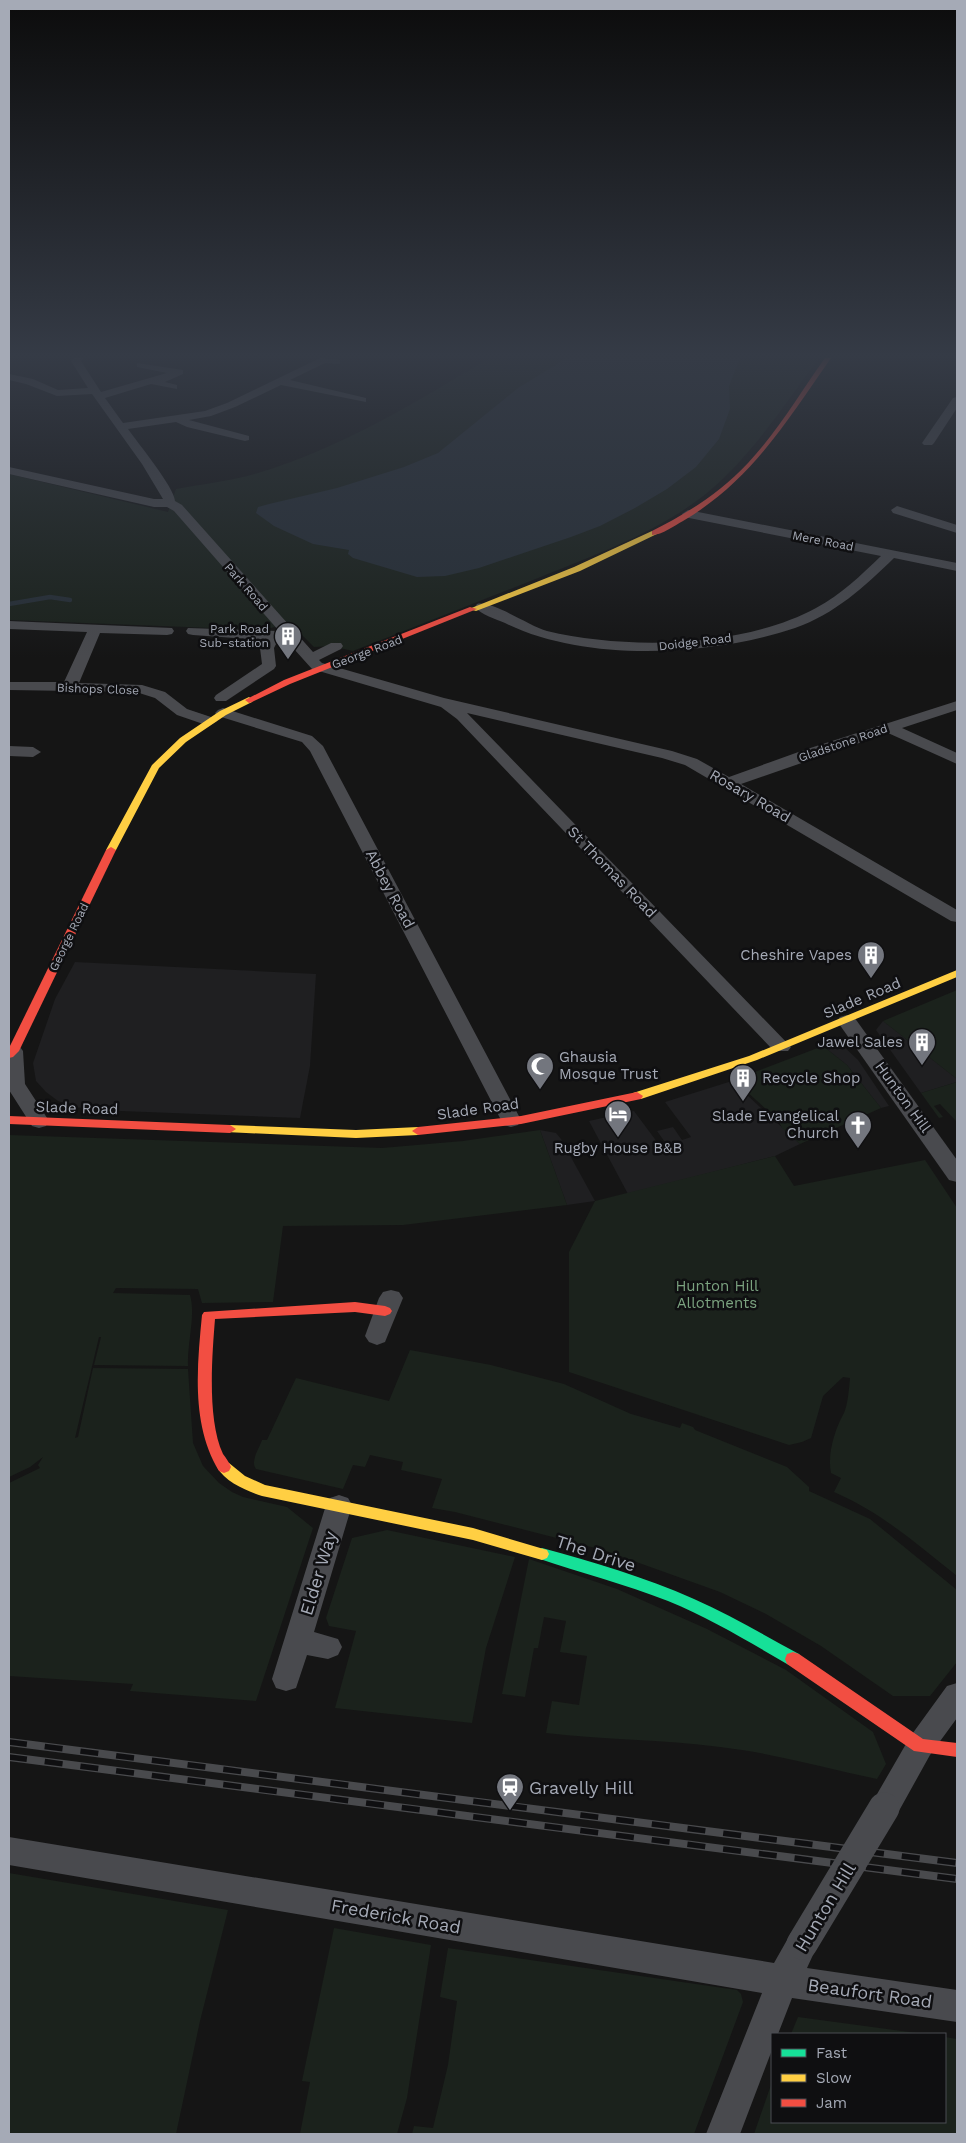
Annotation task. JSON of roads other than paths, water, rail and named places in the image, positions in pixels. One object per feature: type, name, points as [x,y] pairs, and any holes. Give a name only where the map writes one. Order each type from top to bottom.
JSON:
[{"type":"street","points":[[9,471],[154,503],[169,503],[169,497],[165,490],[143,458]]},
{"type":"street","name":"George Road","points":[[39,1121],[16,1084],[13,1076],[11,1053],[124,822],[154,767],[183,740],[217,711],[620,551],[688,514],[721,490],[756,458]]},
{"type":"street","name":"Park Road","points":[[169,503],[187,516],[310,659],[317,666],[325,668]]},
{"type":"street","points":[[898,509],[957,529]]},
{"type":"street","name":"Mere Road","points":[[688,514],[957,567]]},
{"type":"street","name":"Doidge Road","points":[[482,607],[541,634],[594,644],[655,647],[714,641],[776,628],[819,612],[850,592],[890,554]]},
{"type":"street","points":[[9,625],[167,631]]},
{"type":"street","points":[[69,688],[94,629]]},
{"type":"street","points":[[193,632],[272,636],[288,634]]},
{"type":"street","points":[[217,711],[270,666],[267,648],[272,636]]},
{"type":"street","points":[[310,659],[336,646]]},
{"type":"street","name":"Rosary Road","points":[[325,668],[440,702],[523,723],[666,754],[691,762],[957,917]]},
{"type":"street","name":"Bishops Close","points":[[9,686],[138,688],[160,695],[182,712],[217,711]]},
{"type":"street","name":"St Thomas Road","points":[[440,702],[462,716],[474,728],[781,1047]]},
{"type":"street","name":"Gladstone Road","points":[[729,783],[888,727],[957,705]]},
{"type":"street","name":"Abbey Road","points":[[217,711],[307,739],[317,749],[511,1120]]},
{"type":"street","name":"Rosary Road","points":[[474,728],[523,723]]},
{"type":"street","points":[[888,727],[957,759]]},
{"type":"street","points":[[9,752],[33,752]]},
{"type":"street","name":"Slade Road","points":[[9,1120],[356,1134],[406,1134],[511,1120],[568,1111],[683,1082],[781,1047],[957,973]]},
{"type":"street","name":"Hunton Hill","points":[[846,1021],[954,1166]]},
{"type":"street","points":[[377,1336],[388,1305]]},
{"type":"street","name":"The Drive","points":[[388,1305],[208,1315],[206,1344],[211,1439],[220,1463],[243,1482],[262,1490],[473,1534],[593,1568],[675,1598],[736,1627],[804,1665],[920,1746]]},
{"type":"street","name":"Elder Way","points":[[286,1679],[339,1505]]},
{"type":"street","points":[[297,1641],[328,1647]]},
{"type":"street","name":"Hunton Hill","points":[[723,2134],[783,1980],[802,1944],[920,1746],[957,1695]]},
{"type":"street","points":[[920,1746],[957,1750]]},
{"type":"street","name":"Frederick Road","points":[[9,1851],[783,1980]]},
{"type":"street","name":"Beaufort Road","points":[[783,1980],[957,2006]]},
{"type":"waterway","points":[[9,604],[50,597],[70,600]]},
{"type":"railway","points":[[9,1742],[957,1863]]},
{"type":"railway","points":[[9,1757],[957,1879]]},
{"type":"place","name":"Park Road Sub-station","points":[[288,660]]},
{"type":"place","name":"Cheshire Vapes","points":[[871,979]]},
{"type":"place","name":"Jawel Sales","points":[[922,1066]]},
{"type":"place","name":"Ghausia Mosque Trust","points":[[540,1090]]},
{"type":"place","name":"Recycle Shop","points":[[743,1102]]},
{"type":"place","name":"Rugby House B&B","points":[[618,1138]]},
{"type":"place","name":"Slade Evangelical Church","points":[[858,1149]]},
{"type":"place","name":"Gravelly Hill","points":[[510,1811]]},
{"type":"park label","name":"Hunton Hill Allotments","points":[[717,1294]]}]
